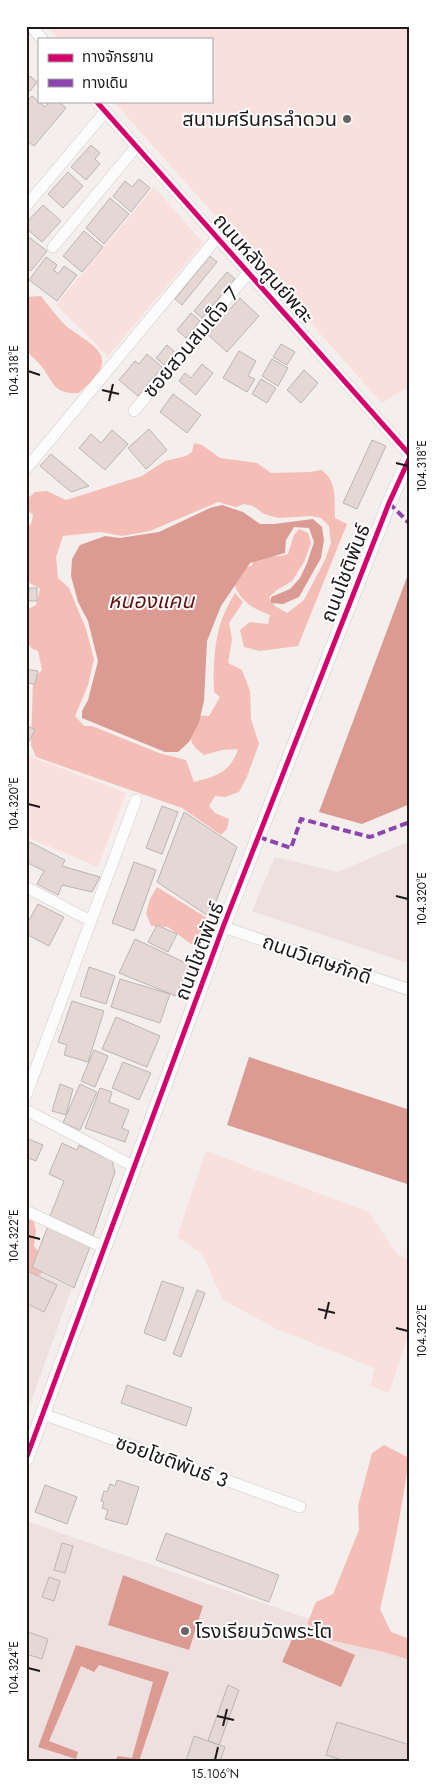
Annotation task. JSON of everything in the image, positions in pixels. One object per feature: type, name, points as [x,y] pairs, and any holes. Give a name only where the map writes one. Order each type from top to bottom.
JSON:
[{"type":"street","points":[[31,26],[41,38]]},
{"type":"street","name":"ถนนหลังศูนย์พละ","points":[[97,102],[410,456]]},
{"type":"street","points":[[26,206],[105,112]]},
{"type":"street","points":[[53,247],[136,147]]},
{"type":"street","points":[[26,469],[217,238]]},
{"type":"street","name":"ซอยสวนสมเด็จ 7","points":[[134,411],[248,273]]},
{"type":"street","name":"ถนนโชติพันธ์","points":[[26,1459],[224,927],[386,512],[410,456]]},
{"type":"street","points":[[26,1095],[136,800]]},
{"type":"street","points":[[26,887],[91,921]]},
{"type":"street","name":"ถนนวิเศษภักดี","points":[[224,927],[410,990]]},
{"type":"street","points":[[26,1110],[135,1167]]},
{"type":"street","points":[[26,1211],[105,1248]]},
{"type":"street","name":"ซอยโชติพันธ์ 3","points":[[43,1414],[300,1507]]},
{"type":"shaded area","points":[[48,26],[410,26],[410,386],[382,403],[114,102],[212,102],[212,38],[57,38]]},
{"type":"shaded area","points":[[154,187],[203,243],[108,356],[56,305]]},
{"type":"shaded area","points":[[41,296],[66,326],[94,347],[102,357],[99,372],[79,393],[64,392],[56,387],[26,349],[26,297]]},
{"type":"shaded area","points":[[194,443],[202,445],[220,458],[257,463],[271,473],[321,470],[333,485],[335,518],[347,524],[298,646],[260,651],[244,647],[240,630],[250,622],[268,624],[270,615],[257,610],[247,603],[239,594],[233,581],[241,567],[251,566],[257,556],[288,554],[294,535],[299,529],[308,533],[311,543],[304,562],[292,581],[269,597],[275,606],[287,613],[304,600],[325,560],[331,543],[329,526],[321,518],[311,516],[278,518],[264,514],[253,506],[244,504],[236,507],[218,502],[150,531],[122,536],[101,532],[63,536],[56,557],[58,578],[69,588],[86,629],[94,659],[88,685],[75,716],[84,726],[92,726],[159,753],[186,760],[194,782],[221,772],[231,763],[238,749],[222,750],[204,755],[194,746],[190,738],[190,728],[192,715],[209,716],[220,697],[214,692],[214,663],[218,633],[224,614],[235,593],[243,602],[229,623],[232,639],[228,663],[242,670],[250,691],[251,719],[259,744],[239,792],[225,797],[215,796],[209,806],[215,813],[229,819],[227,829],[221,835],[182,808],[36,757],[31,745],[33,679],[42,670],[38,651],[31,648],[26,640],[26,610],[36,605],[40,589],[26,581],[26,529],[31,524],[33,515],[26,508],[26,500],[35,492],[47,491],[66,500],[142,476],[165,461],[186,456],[192,452]]},
{"type":"shaded area","points":[[26,755],[126,793],[98,867],[26,837]]},
{"type":"shaded area","points":[[410,841],[410,964],[252,911],[275,857],[338,872]]},
{"type":"shaded area","points":[[157,887],[207,918],[208,925],[202,943],[195,947],[168,927],[151,926],[146,913],[150,899]]},
{"type":"shaded area","points":[[206,1151],[369,1212],[397,1254],[410,1260],[410,1329],[389,1393],[370,1386],[375,1368],[275,1328],[223,1300],[202,1254],[177,1237]]},
{"type":"shaded area","points":[[26,1218],[34,1222],[36,1231],[34,1246],[46,1261],[43,1272],[35,1276],[26,1276]]},
{"type":"shaded area","points":[[26,1266],[72,1288],[27,1412],[26,1412]]},
{"type":"shaded area","points":[[384,1445],[409,1458],[389,1571],[380,1609],[391,1632],[410,1639],[410,1660],[384,1652],[329,1640],[307,1624],[316,1602],[333,1594],[359,1530],[358,1506],[372,1453]]},
{"type":"shaded area","name":"โรงเรียนวัดพระโต","points":[[29,1522],[410,1654],[410,1761],[26,1761],[26,1528]]},
{"type":"water","name":"หนองแคน","points":[[222,505],[243,512],[260,524],[313,519],[322,527],[324,540],[321,558],[299,597],[283,604],[271,603],[271,597],[290,589],[300,578],[314,542],[309,528],[294,527],[286,540],[285,553],[250,563],[221,606],[207,641],[204,701],[199,722],[189,742],[178,752],[165,752],[82,718],[82,711],[88,700],[98,661],[88,621],[78,602],[71,576],[72,559],[80,545],[105,536],[120,538],[159,532],[210,508]]},
{"type":"water","points":[[410,569],[410,804],[362,824],[319,812]]},
{"type":"water","points":[[249,1057],[410,1110],[410,1185],[227,1125]]},
{"type":"water","points":[[123,1575],[203,1606],[189,1650],[108,1625]]},
{"type":"water","points":[[296,1630],[355,1655],[341,1687],[282,1662]]},
{"type":"water","points":[[76,1645],[169,1672],[139,1761],[115,1761],[118,1756],[132,1758],[153,1682],[99,1665],[94,1672],[81,1666],[49,1741],[78,1752],[76,1759],[38,1747]]},
{"type":"building","points":[[30,76],[37,82],[30,91],[26,88],[26,80]]},
{"type":"building","points":[[32,96],[45,107],[49,102],[59,102],[66,108],[34,146],[26,140],[26,102]]},
{"type":"building","points":[[91,145],[100,153],[95,159],[100,164],[86,180],[71,167]]},
{"type":"building","points":[[68,172],[83,186],[63,208],[48,194]]},
{"type":"building","points":[[139,179],[150,188],[131,212],[113,196],[125,181],[132,187]]},
{"type":"building","points":[[110,198],[129,214],[104,244],[86,228]]},
{"type":"building","points":[[43,205],[61,221],[42,242],[26,228],[26,223]]},
{"type":"building","points":[[84,231],[103,247],[82,272],[63,256]]},
{"type":"building","points":[[26,235],[47,251],[31,271],[26,267]]},
{"type":"building","points":[[210,256],[217,262],[182,305],[175,299]]},
{"type":"building","points":[[46,257],[57,265],[54,270],[58,274],[64,266],[77,275],[57,301],[29,280]]},
{"type":"building","points":[[227,272],[235,279],[202,318],[194,311]]},
{"type":"building","points":[[240,298],[259,316],[227,352],[207,334]]},
{"type":"building","points":[[191,313],[200,321],[186,338],[177,330]]},
{"type":"building","points":[[281,344],[295,352],[287,365],[273,357]]},
{"type":"building","points":[[167,345],[175,352],[164,365],[156,358]]},
{"type":"building","points":[[239,351],[256,361],[248,376],[255,379],[247,392],[223,378]]},
{"type":"building","points":[[147,354],[162,367],[138,396],[119,380],[135,361],[139,364]]},
{"type":"building","points":[[272,359],[288,368],[278,386],[262,376]]},
{"type":"building","points":[[202,364],[213,373],[196,395],[179,381],[185,373],[191,378]]},
{"type":"building","points":[[304,370],[318,383],[301,403],[287,390]]},
{"type":"building","points":[[261,379],[276,388],[267,403],[252,394]]},
{"type":"building","points":[[173,394],[201,415],[187,433],[160,412]]},
{"type":"building","points":[[149,429],[167,450],[146,469],[128,448]]},
{"type":"building","points":[[112,430],[128,444],[105,470],[79,448],[91,434],[101,443]]},
{"type":"building","points":[[372,440],[386,446],[357,509],[343,503]]},
{"type":"building","points":[[51,454],[89,486],[71,492],[40,466]]},
{"type":"building","points":[[29,588],[37,588],[37,601],[28,601]]},
{"type":"building","points":[[26,669],[38,671],[35,684],[26,683]]},
{"type":"building","points":[[26,725],[35,730],[26,747]]},
{"type":"building","points":[[162,806],[178,812],[162,854],[146,848]]},
{"type":"building","points":[[184,812],[237,847],[210,917],[157,882]]},
{"type":"building","points":[[30,842],[65,860],[62,866],[100,877],[92,892],[62,885],[58,895],[37,884],[44,871],[26,862],[26,850]]},
{"type":"building","points":[[134,862],[156,870],[134,931],[112,923]]},
{"type":"building","points":[[38,904],[64,917],[49,946],[26,934],[26,926]]},
{"type":"building","points":[[157,925],[177,934],[168,952],[148,942]]},
{"type":"building","points":[[135,939],[190,965],[176,996],[119,973]]},
{"type":"building","points":[[89,967],[115,976],[106,1004],[80,996]]},
{"type":"building","points":[[120,979],[170,994],[160,1023],[111,1007]]},
{"type":"building","points":[[72,1001],[104,1011],[88,1062],[64,1055],[67,1045],[58,1042]]},
{"type":"building","points":[[116,1017],[160,1036],[147,1067],[102,1049]]},
{"type":"building","points":[[94,1050],[108,1056],[95,1087],[81,1081]]},
{"type":"building","points":[[123,1062],[151,1073],[139,1100],[112,1088]]},
{"type":"building","points":[[60,1084],[73,1089],[66,1115],[52,1111]]},
{"type":"building","points":[[80,1084],[97,1092],[80,1130],[63,1123]]},
{"type":"building","points":[[100,1088],[112,1092],[109,1102],[129,1110],[122,1128],[129,1131],[125,1142],[85,1128]]},
{"type":"building","points":[[26,1138],[43,1145],[36,1161],[26,1157]]},
{"type":"building","points":[[62,1143],[77,1150],[79,1145],[112,1161],[115,1172],[93,1236],[50,1216],[64,1181],[49,1174]]},
{"type":"building","points":[[48,1226],[90,1247],[74,1288],[32,1267]]},
{"type":"building","points":[[26,1270],[57,1285],[44,1312],[26,1303]]},
{"type":"building","points":[[162,1281],[184,1288],[165,1341],[144,1333]]},
{"type":"building","points":[[197,1290],[205,1293],[181,1357],[173,1354]]},
{"type":"building","points":[[127,1385],[192,1408],[186,1426],[121,1403]]},
{"type":"building","points":[[117,1480],[139,1487],[127,1525],[105,1519],[108,1510],[102,1508],[104,1502],[101,1501],[104,1491],[107,1492],[110,1484],[115,1486]]},
{"type":"building","points":[[45,1485],[77,1497],[67,1524],[35,1512]]},
{"type":"building","points":[[166,1533],[279,1575],[269,1602],[156,1560]]},
{"type":"building","points":[[62,1543],[73,1546],[65,1573],[54,1570]]},
{"type":"building","points":[[49,1577],[60,1581],[54,1601],[42,1597]]},
{"type":"building","points":[[28,1632],[48,1639],[42,1659],[26,1654]]},
{"type":"building","points":[[228,1685],[239,1690],[219,1745],[208,1741]]},
{"type":"building","points":[[337,1722],[410,1745],[410,1761],[345,1761],[326,1755]]},
{"type":"building","points":[[194,1736],[225,1747],[220,1761],[186,1761]]},
{"type":"marked path","points":[[389,503],[410,524]]},
{"type":"marked path","points":[[259,837],[291,848],[301,819],[370,837],[410,822]]},
{"type":"cycle path","points":[[97,102],[410,455]]},
{"type":"cycle path","points":[[26,1459],[223,927],[389,503],[410,457]]},
{"type":"place","name":"สนามศรีนครลำดวน","points":[[347,119]]},
{"type":"place","name":"โรงเรียนวัดพระโต","points":[[185,1631]]}]
